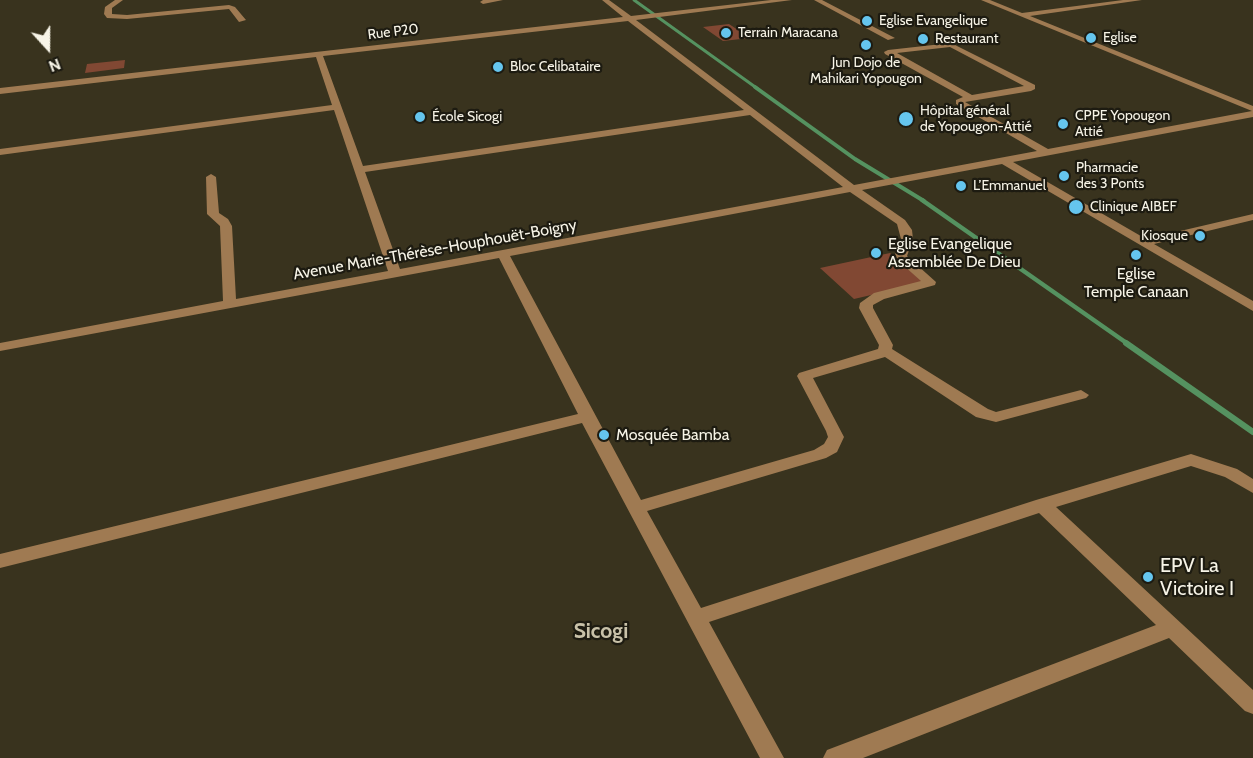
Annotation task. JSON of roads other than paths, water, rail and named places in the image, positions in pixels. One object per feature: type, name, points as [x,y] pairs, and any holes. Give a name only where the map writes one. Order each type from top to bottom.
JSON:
[{"type":"street","points":[[120,0],[110,7],[108,14],[110,16],[127,17],[232,7],[242,20]]},
{"type":"street","points":[[483,2],[500,0]]},
{"type":"street","points":[[605,0],[853,189],[901,222],[906,230],[907,239],[900,256],[930,282],[879,296],[867,303],[866,308],[886,345],[885,351],[879,355],[804,376],[834,431],[836,437],[831,448],[820,454],[636,508]]},
{"type":"street","name":"Rue P20","points":[[0,91],[789,0]]},
{"type":"street","points":[[817,0],[891,38]]},
{"type":"street","points":[[984,0],[1253,108]]},
{"type":"street","points":[[1021,15],[1139,0]]},
{"type":"street","points":[[971,98],[888,52],[951,45],[1032,87],[958,101],[1048,153]]},
{"type":"street","points":[[319,55],[395,274]]},
{"type":"street","points":[[0,152],[337,106]]},
{"type":"street","points":[[358,170],[752,112]]},
{"type":"street","points":[[1005,161],[1253,114]]},
{"type":"street","points":[[1005,161],[1147,242],[1253,307]]},
{"type":"street","name":"Avenue Marie-Thérèse-Houphouët-Boigny","points":[[0,347],[1005,161]]},
{"type":"street","points":[[211,177],[213,214],[224,221],[226,226],[230,304]]},
{"type":"street","points":[[1147,242],[1253,217]]},
{"type":"street","points":[[503,254],[587,417],[771,758]]},
{"type":"street","points":[[885,351],[982,413],[996,417],[1082,395]]},
{"type":"street","points":[[0,561],[587,417]]},
{"type":"street","points":[[695,618],[1042,505],[1191,460],[1231,473],[1253,486]]},
{"type":"street","points":[[1042,505],[1253,704]]},
{"type":"street","points":[[835,758],[1172,628]]},
{"type":"waterway","points":[[634,0],[758,89]]},
{"type":"waterway","points":[[755,87],[855,159],[924,201]]},
{"type":"waterway","points":[[922,200],[1128,344]]},
{"type":"waterway","points":[[1126,343],[1253,432]]},
{"type":"place","name":"Eglise Evangelique","points":[[867,21]]},
{"type":"place","name":"Terrain Maracana","points":[[726,33]]},
{"type":"place","name":"Eglise","points":[[1091,38]]},
{"type":"place","name":"Restaurant","points":[[923,39]]},
{"type":"place","name":"Jun Dojo de Mahikari Yopougon","points":[[866,45]]},
{"type":"place","name":"Bloc Celibataire","points":[[498,67]]},
{"type":"place","name":"École Sicogi","points":[[420,117]]},
{"type":"place","name":"Hôpital général de Yopougon-Attié","points":[[906,119]]},
{"type":"place","name":"CPPE Yopougon Attié","points":[[1063,124]]},
{"type":"place","name":"Pharmacie des 3 Ponts","points":[[1064,176]]},
{"type":"place","name":"L’Emmanuel","points":[[961,186]]},
{"type":"place","name":"Clinique AIBEF","points":[[1076,207]]},
{"type":"place","name":"Kiosque","points":[[1200,236]]},
{"type":"place","name":"Eglise Evangelique Assemblée De Dieu","points":[[876,253]]},
{"type":"place","name":"Eglise Temple Canaan","points":[[1136,255]]},
{"type":"place","name":"Mosquée Bamba","points":[[604,435]]},
{"type":"place","name":"EPV La Victoire I","points":[[1148,577]]},
{"type":"district","name":"Sicogi","points":[[601,632]]}]
